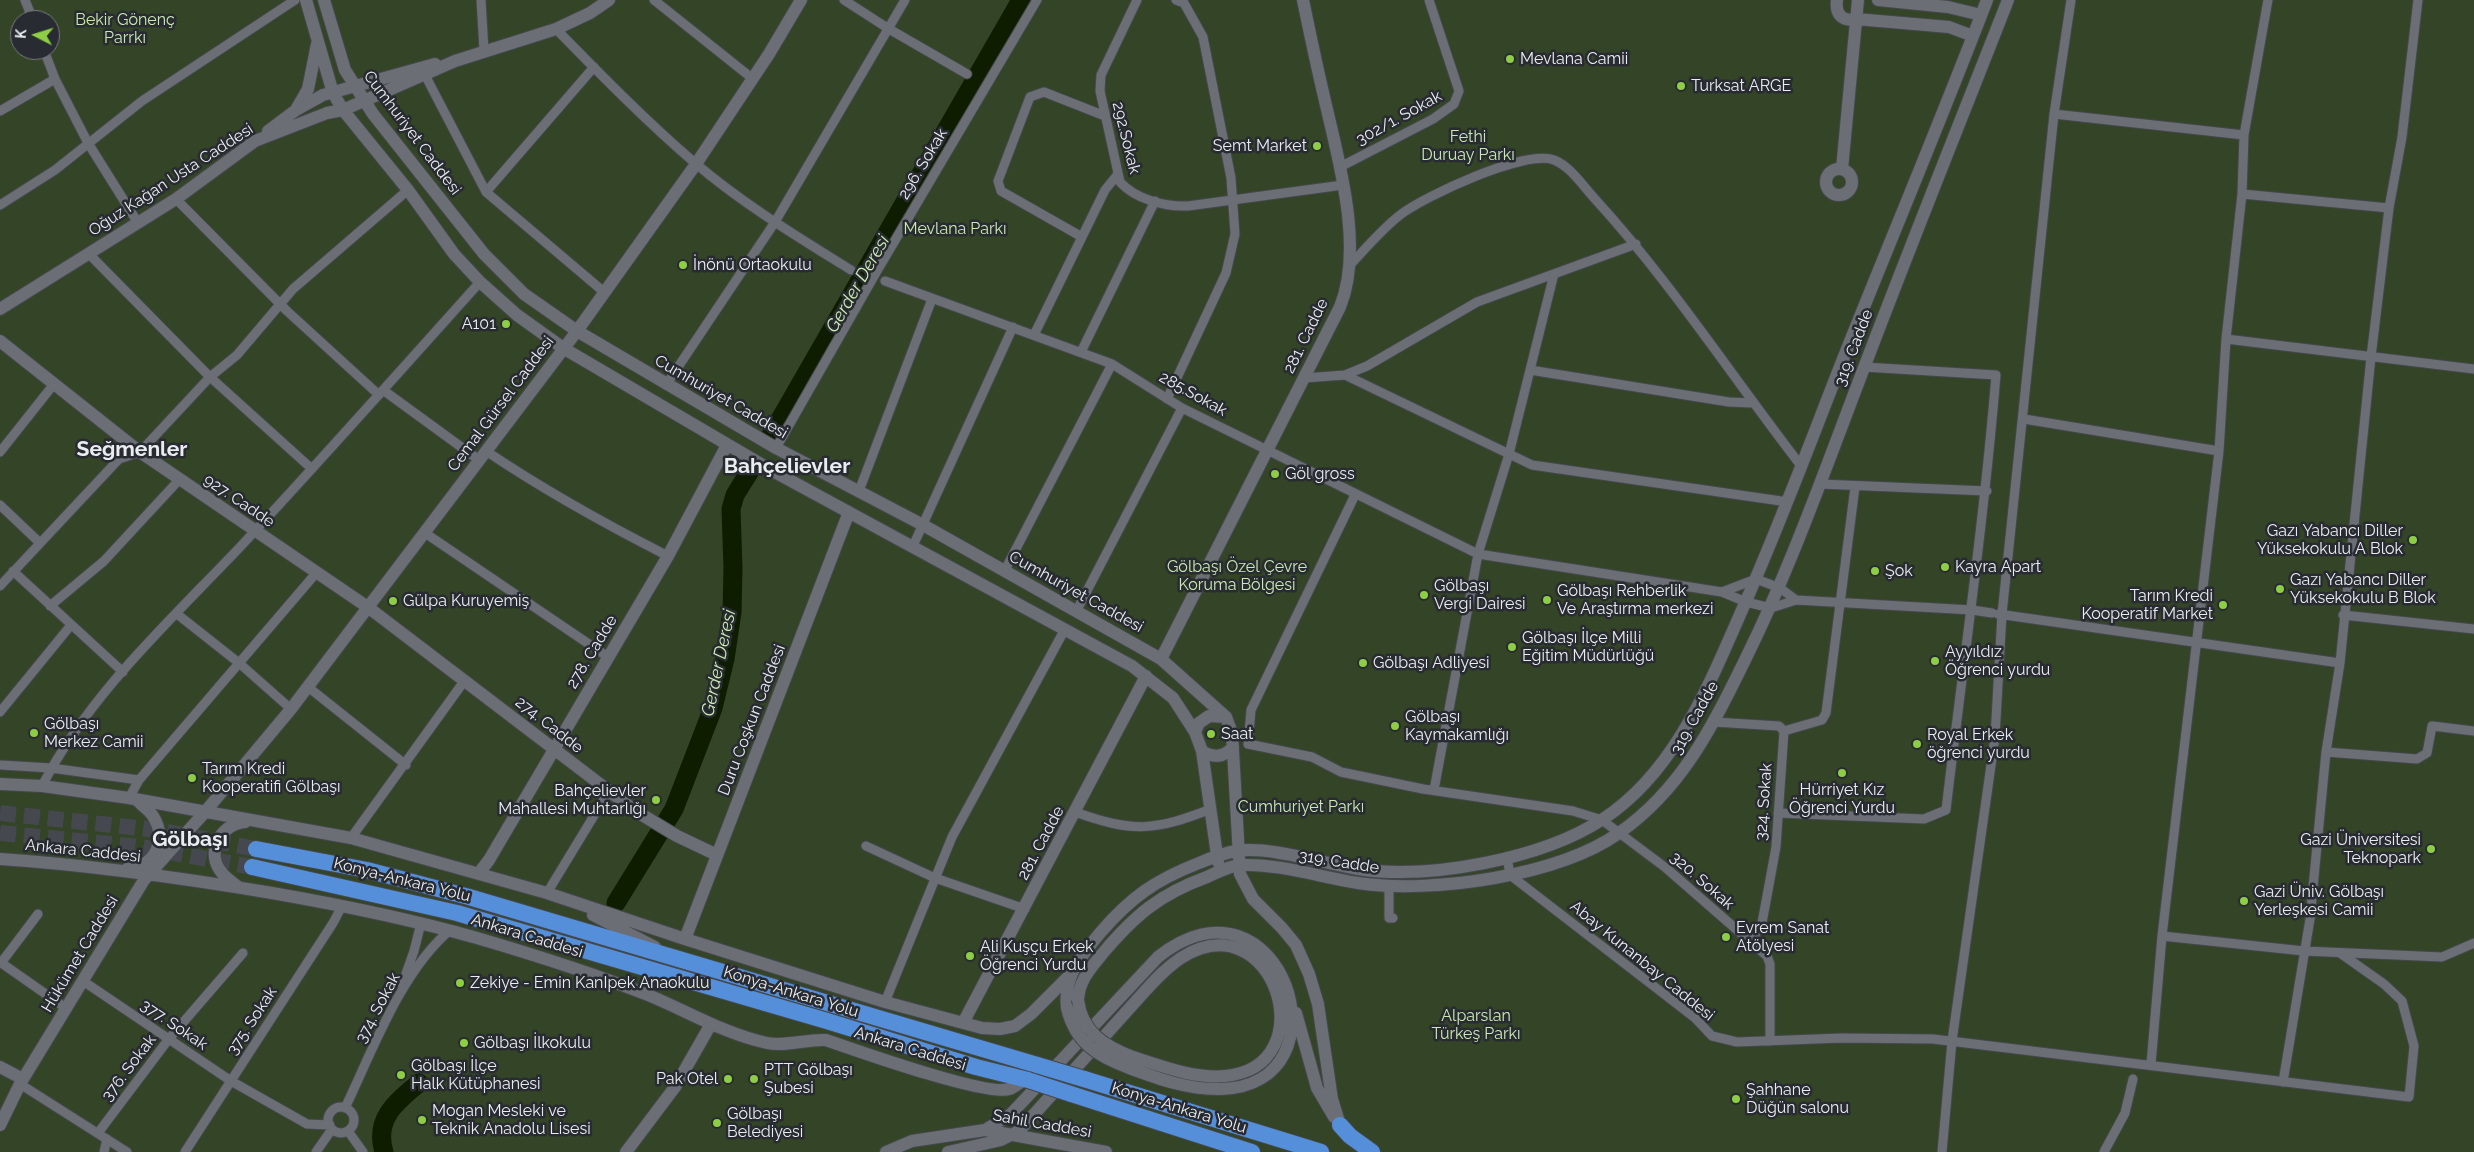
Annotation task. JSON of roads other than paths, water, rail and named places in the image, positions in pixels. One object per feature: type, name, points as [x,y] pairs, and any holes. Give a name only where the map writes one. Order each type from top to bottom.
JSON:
[{"type":"highway","name":"Konya-Ankara Yolu","points":[[256,849],[376,872],[511,908],[1084,1079],[1321,1152]]},
{"type":"highway","points":[[252,867],[458,913],[827,1021],[976,1067],[1027,1080],[1252,1152]]},
{"type":"highway","points":[[1340,1125],[1350,1136],[1372,1152]]},
{"type":"street","points":[[0,205],[55,170],[142,101],[295,0]]},
{"type":"street","points":[[306,0],[333,93],[343,110],[408,190],[437,233],[480,282],[517,314],[562,348],[727,445],[1065,629],[1146,676],[1173,698],[1195,732],[1202,751],[1217,856],[1221,871]]},
{"type":"street","name":"Cumhuriyet Caddesi","points":[[324,0],[345,70],[354,85],[484,254],[524,294],[576,331],[776,448],[924,525],[1161,658],[1226,717],[1231,731],[1233,747],[1238,850],[1242,882],[1260,907],[1289,936],[1309,974],[1318,1004],[1332,1099],[1340,1125]]},
{"type":"street","points":[[481,0],[484,50]]},
{"type":"street","points":[[255,141],[296,110],[323,95],[354,85],[455,61],[484,50],[556,29],[590,13],[609,0]]},
{"type":"street","points":[[654,0],[752,79]]},
{"type":"street","name":"Cemal Gürsel Caddesi","points":[[205,812],[291,709],[369,608],[576,331],[696,164],[801,0]]},
{"type":"street","points":[[844,0],[967,74]]},
{"type":"street","points":[[666,385],[775,222],[906,0]]},
{"type":"street","name":"296. Sokak","points":[[776,448],[877,271],[1038,0]]},
{"type":"street","name":"292.Sokak","points":[[1137,0],[1100,75],[1100,91],[1118,174],[1120,182],[1128,191],[1171,206],[1233,202],[1343,185]]},
{"type":"street","points":[[1167,399],[1226,273],[1235,234],[1231,178],[1203,36],[1184,3],[1176,0]]},
{"type":"street","name":"281. Cadde","points":[[1161,658],[1266,449],[1304,378],[1343,299],[1348,280],[1350,240],[1343,185],[1304,0]]},
{"type":"street","name":"302/1. Sokak","points":[[1340,167],[1433,119],[1454,104],[1459,91],[1429,0]]},
{"type":"street","points":[[1837,0],[1836,10],[1841,18],[1846,20],[1856,19],[1950,27],[1973,36]]},
{"type":"street","points":[[1842,169],[1858,0]]},
{"type":"street","points":[[1878,0],[1948,8],[1981,15]]},
{"type":"street","name":"319. Cadde","points":[[963,1023],[982,1028],[1000,1029],[1015,1026],[1032,1014],[1070,975],[1096,938],[1133,898],[1174,872],[1217,856],[1238,850],[1270,852],[1360,869],[1393,873],[1446,869],[1528,853],[1563,840],[1602,820],[1629,799],[1654,774],[1671,751],[1702,694],[1746,602],[1788,502],[1987,0]]},
{"type":"street","name":"319. Cadde","points":[[985,1130],[1011,1114],[1158,957],[1177,943],[1214,934],[1237,935],[1246,938],[1264,950],[1286,981],[1293,1007],[1292,1032],[1283,1055],[1275,1067],[1255,1082],[1231,1088],[1205,1089],[1172,1083],[1131,1063],[1090,1032],[1082,1017],[1078,1000],[1082,980],[1139,913],[1176,889],[1239,865],[1268,866],[1389,886],[1421,886],[1510,875],[1544,867],[1573,856],[1620,833],[1643,814],[1674,782],[1694,756],[1714,722],[1780,588],[2008,0]]},
{"type":"street","points":[[1942,1152],[1952,1041],[1995,737],[2002,614],[2024,419],[2054,114],[2070,0]]},
{"type":"street","points":[[2151,1064],[2162,936],[2220,451],[2226,339],[2242,194],[2244,135],[2268,0]]},
{"type":"street","points":[[2283,1082],[2310,919],[2326,752],[2340,663],[2343,615],[2371,357],[2389,208],[2402,137],[2418,0]]},
{"type":"street","points":[[556,29],[696,164],[775,222],[851,270]]},
{"type":"street","points":[[296,110],[308,89],[314,68],[317,39]]},
{"type":"street","points":[[48,60],[55,79],[88,143],[138,223]]},
{"type":"street","name":"Oğuz Kağan Usta Caddesi","points":[[0,309],[176,199],[255,141],[311,118],[343,110],[455,61]]},
{"type":"street","points":[[486,192],[594,67]]},
{"type":"street","points":[[425,75],[486,192],[604,292]]},
{"type":"street","points":[[0,111],[55,79]]},
{"type":"street","points":[[1082,237],[1001,191],[998,181],[1030,98],[1034,94],[1044,92],[1105,116]]},
{"type":"street","points":[[2054,114],[2244,135]]},
{"type":"street","points":[[1350,265],[1401,214],[1440,190],[1526,159],[1553,159],[1567,169],[1636,244],[1752,403],[1802,467]]},
{"type":"street","points":[[1034,335],[1105,190],[1118,174]]},
{"type":"street","points":[[0,586],[119,459],[140,452],[210,378],[237,355],[293,288],[408,190]]},
{"type":"street","points":[[2242,194],[2389,208]]},
{"type":"street","points":[[176,199],[280,303],[381,393],[482,456],[514,471],[570,504],[668,556]]},
{"type":"street","points":[[1081,352],[1155,201]]},
{"type":"street","points":[[1304,378],[1345,375],[1367,366],[1477,302],[1636,244]]},
{"type":"street","points":[[88,254],[210,378],[312,469]]},
{"type":"street","points":[[1434,790],[1478,554],[1509,454],[1554,274]]},
{"type":"street","name":"285.Sokak","points":[[885,281],[1112,364],[1182,408],[1478,554],[1722,592],[1746,602],[1771,608]]},
{"type":"street","points":[[42,786],[51,768],[96,700],[312,469],[480,282]]},
{"type":"street","points":[[858,491],[932,299]]},
{"type":"street","points":[[913,546],[1013,327]]},
{"type":"street","points":[[2226,339],[2474,369]]},
{"type":"street","name":"927. Cadde","points":[[0,341],[140,452],[254,532],[369,608]]},
{"type":"street","points":[[1778,814],[1924,819],[1946,810],[1970,611],[1987,491],[1996,375],[1843,360]]},
{"type":"street","points":[[1005,570],[1112,364]]},
{"type":"street","points":[[1530,370],[1729,402],[1752,403]]},
{"type":"street","points":[[1345,375],[1532,465],[1788,502]]},
{"type":"street","points":[[0,452],[54,384]]},
{"type":"street","points":[[1077,610],[1182,408]]},
{"type":"street","points":[[2024,419],[2220,451]]},
{"type":"street","points":[[0,437],[8,443]]},
{"type":"street","name":"278. Cadde","points":[[479,873],[489,860],[668,556],[727,445]]},
{"type":"street","points":[[50,606],[104,561],[179,480]]},
{"type":"street","points":[[1820,484],[1855,487],[1987,491]]},
{"type":"street","points":[[1714,722],[1779,726],[1784,731],[1822,720],[1826,713],[1855,487]]},
{"type":"street","points":[[1231,731],[1250,727],[1251,710],[1355,494]]},
{"type":"street","points":[[0,505],[40,543]]},
{"type":"street","name":"Duru Coşkun Caddesi","points":[[685,939],[849,512]]},
{"type":"street","points":[[425,533],[608,657]]},
{"type":"street","points":[[13,572],[123,672]]},
{"type":"street","points":[[132,798],[139,780],[317,572]]},
{"type":"street","points":[[1722,592],[1756,579],[1780,588],[1796,600]]},
{"type":"street","points":[[1771,608],[1796,600],[1992,613],[2340,663]]},
{"type":"street","name":"274. Cadde","points":[[369,608],[609,791],[663,828],[717,855]]},
{"type":"street","points":[[177,614],[240,663],[291,709]]},
{"type":"street","points":[[2343,615],[2474,629]]},
{"type":"street","points":[[0,712],[71,625]]},
{"type":"street","points":[[885,1002],[952,837],[1065,629]]},
{"type":"street","name":"281. Cadde","points":[[963,1023],[1025,909],[1146,676]]},
{"type":"street","points":[[351,838],[406,765],[465,680]]},
{"type":"street","points":[[308,687],[406,765]]},
{"type":"street","points":[[1195,732],[1199,723],[1209,716],[1226,717]]},
{"type":"street","points":[[2326,752],[2417,759],[2427,753],[2432,726],[2474,731]]},
{"type":"street","name":"320. Sokak","points":[[1250,727],[1248,744],[1312,757],[1341,772],[1434,790],[1573,811],[1602,820],[1767,956],[1770,964],[1770,1041]]},
{"type":"street","name":"324. Sokak","points":[[1750,941],[1762,923],[1776,847],[1784,731]]},
{"type":"street","points":[[1202,751],[1215,756],[1226,753],[1233,747]]},
{"type":"street","points":[[0,766],[51,768],[139,780]]},
{"type":"street","points":[[0,784],[42,786],[132,798],[351,838],[552,894],[685,939],[885,1002],[963,1023]]},
{"type":"street","points":[[552,894],[609,791]]},
{"type":"street","points":[[105,869],[131,869],[141,866],[150,860],[157,851],[160,836],[157,826],[152,816],[132,798]]},
{"type":"street","points":[[1075,812],[1121,826],[1150,827],[1186,818],[1211,808]]},
{"type":"street","name":"Hükümet Caddesi","points":[[0,1125],[21,1082],[149,874],[205,812]]},
{"type":"street","points":[[240,888],[222,874],[217,866],[217,844],[223,830],[228,826],[236,822],[253,821]]},
{"type":"street","points":[[866,846],[935,878],[1025,909]]},
{"type":"street","points":[[1508,857],[1510,875]]},
{"type":"street","name":"Ankara Caddesi","points":[[0,859],[149,874],[342,906],[450,930],[581,969],[674,1006],[711,1024],[767,1043],[788,1044],[810,1039],[826,1040],[935,1075],[992,1090],[1008,1090],[1027,1080]]},
{"type":"street","name":"Abay Kunanbay Caddesi","points":[[1510,875],[1695,1018],[1712,1036],[1737,1042],[1842,1038],[1933,1039],[2151,1064],[2409,1097],[2414,1046],[2402,1001],[2384,984],[2340,953]]},
{"type":"street","points":[[1389,886],[1389,918],[1393,918]]},
{"type":"street","points":[[552,894],[675,957]]},
{"type":"street","name":"375. Sokak","points":[[185,1152],[333,923],[342,906]]},
{"type":"street","points":[[38,914],[1,963],[66,1009]]},
{"type":"street","points":[[396,1002],[413,958],[421,923]]},
{"type":"street","name":"374. Sokak","points":[[345,1108],[396,1002],[433,948],[450,930]]},
{"type":"street","points":[[2162,936],[2304,951],[2442,957],[2474,943]]},
{"type":"street","name":"319. Cadde","points":[[1015,1133],[1145,991],[1164,971],[1182,957],[1211,947],[1232,947],[1250,955],[1271,977],[1278,994],[1281,1010],[1278,1035],[1266,1058],[1249,1070],[1226,1076],[1203,1076],[1102,1057],[1086,1045],[1074,1028],[1067,1008],[1066,990],[1070,975]]},
{"type":"street","name":"376. Sokak","points":[[98,1133],[168,1040],[243,954]]},
{"type":"street","name":"377. Sokak","points":[[83,981],[231,1081],[307,1124],[331,1127]]},
{"type":"street","points":[[1293,1007],[1299,1018],[1317,1088],[1324,1103],[1340,1125]]},
{"type":"street","points":[[626,1152],[675,1087],[711,1024]]},
{"type":"street","points":[[0,1067],[127,1152]]},
{"type":"street","points":[[2104,1152],[2125,1113],[2133,1079]]},
{"type":"street","points":[[316,1152],[331,1127],[330,1113],[336,1108],[345,1108],[353,1116],[353,1125],[348,1131],[338,1132],[331,1127]]},
{"type":"street","name":"Sahil Caddesi","points":[[886,1152],[912,1141],[985,1130],[1015,1133],[1106,1152]]},
{"type":"street","points":[[348,1131],[363,1152]]},
{"type":"street","points":[[948,1152],[993,1142],[1015,1133]]},
{"type":"street","points":[[104,1152],[107,1139]]},
{"type":"waterway","name":"Gerder Deresi","points":[[770,437],[1021,0]]},
{"type":"waterway","name":"Gerder Deresi","points":[[616,903],[674,809],[713,708],[725,659],[732,612],[731,509],[735,495],[753,466]]},
{"type":"waterway","name":"Gerder Deresi","points":[[384,1152],[382,1130],[389,1112],[402,1097],[419,1083]]},
{"type":"tunnel","points":[[0,813],[157,830],[256,849]]},
{"type":"tunnel","points":[[0,833],[141,847],[252,867]]},
{"type":"place","name":"Mevlana Camii","points":[[1510,59]]},
{"type":"place","name":"Turksat ARGE","points":[[1681,86]]},
{"type":"place","name":"Semt Market","points":[[1317,146]]},
{"type":"place","name":"İnönü Ortaokulu","points":[[683,265]]},
{"type":"place","name":"A101","points":[[506,324]]},
{"type":"place","name":"Göl gross","points":[[1275,474]]},
{"type":"place","name":"Gazı Yabancı Diller Yüksekokulu A Blok","points":[[2413,540]]},
{"type":"place","name":"Kayra Apart","points":[[1945,567]]},
{"type":"place","name":"Şok","points":[[1875,571]]},
{"type":"place","name":"Gazı Yabancı Diller Yüksekokulu B Blok","points":[[2280,589]]},
{"type":"place","name":"Gölbaşı Vergi Dairesi","points":[[1424,595]]},
{"type":"place","name":"Gölbaşı Rehberlik Ve Araştırma merkezi","points":[[1547,600]]},
{"type":"place","name":"Gülpa Kuruyemiş","points":[[393,601]]},
{"type":"place","name":"Tarım Kredi Kooperatif Market","points":[[2223,605]]},
{"type":"place","name":"Gölbaşı İlçe Milli Eğitim Müdürlüğü","points":[[1512,647]]},
{"type":"place","name":"Ayyıldız Öğrenci yurdu","points":[[1935,661]]},
{"type":"place","name":"Gölbaşı Adliyesi","points":[[1363,663]]},
{"type":"place","name":"Gölbaşı Kaymakamlığı","points":[[1395,726]]},
{"type":"place","name":"Gölbaşı Merkez Camii","points":[[34,733]]},
{"type":"place","name":"Saat","points":[[1211,734]]},
{"type":"place","name":"Royal Erkek öğrenci yurdu","points":[[1917,744]]},
{"type":"place","name":"Hürriyet Kız Öğrenci Yurdu","points":[[1842,773]]},
{"type":"place","name":"Tarım Kredi Kooperatifi Gölbaşı","points":[[192,778]]},
{"type":"place","name":"Bahçelievler Mahallesi Muhtarlığı","points":[[656,800]]},
{"type":"place","name":"Gazi Üniversitesi Teknopark","points":[[2431,849]]},
{"type":"place","name":"Gazi Üniv. Gölbaşı Yerleşkesi Camii","points":[[2244,901]]},
{"type":"place","name":"Evrem Sanat Atölyesi","points":[[1726,937]]},
{"type":"place","name":"Ali Kuşçu Erkek Öğrenci Yurdu","points":[[970,956]]},
{"type":"place","name":"Zekiye - Emin KanIpek Anaokulu","points":[[460,983]]},
{"type":"place","name":"Gölbaşı İlkokulu","points":[[464,1043]]},
{"type":"place","name":"Gölbaşı İlçe Halk Kütüphanesi","points":[[401,1075]]},
{"type":"place","name":"Pak Otel","points":[[728,1079]]},
{"type":"place","name":"PTT Gölbaşı Şubesi","points":[[754,1079]]},
{"type":"place","name":"Şahhane Düğün salonu","points":[[1736,1099]]},
{"type":"place","name":"Mogan Mesleki ve Teknik Anadolu Lisesi","points":[[422,1120]]},
{"type":"place","name":"Gölbaşı Belediyesi","points":[[717,1123]]},
{"type":"district","name":"Seğmenler","points":[[132,450]]},
{"type":"district","name":"Bahçelievler","points":[[787,467]]},
{"type":"district","name":"Gölbaşı","points":[[190,840]]},
{"type":"park label","name":"Bekir Gönenç Parrkı","points":[[125,29]]},
{"type":"park label","name":"Fethi Duruay Parkı","points":[[1468,146]]},
{"type":"park label","name":"Mevlana Parkı","points":[[955,229]]},
{"type":"park label","name":"Gölbaşı Özel Çevre Koruma Bölgesi","points":[[1237,576]]},
{"type":"park label","name":"Cumhuriyet Parkı","points":[[1301,807]]},
{"type":"park label","name":"Alparslan Türkeş Parkı","points":[[1476,1025]]}]
